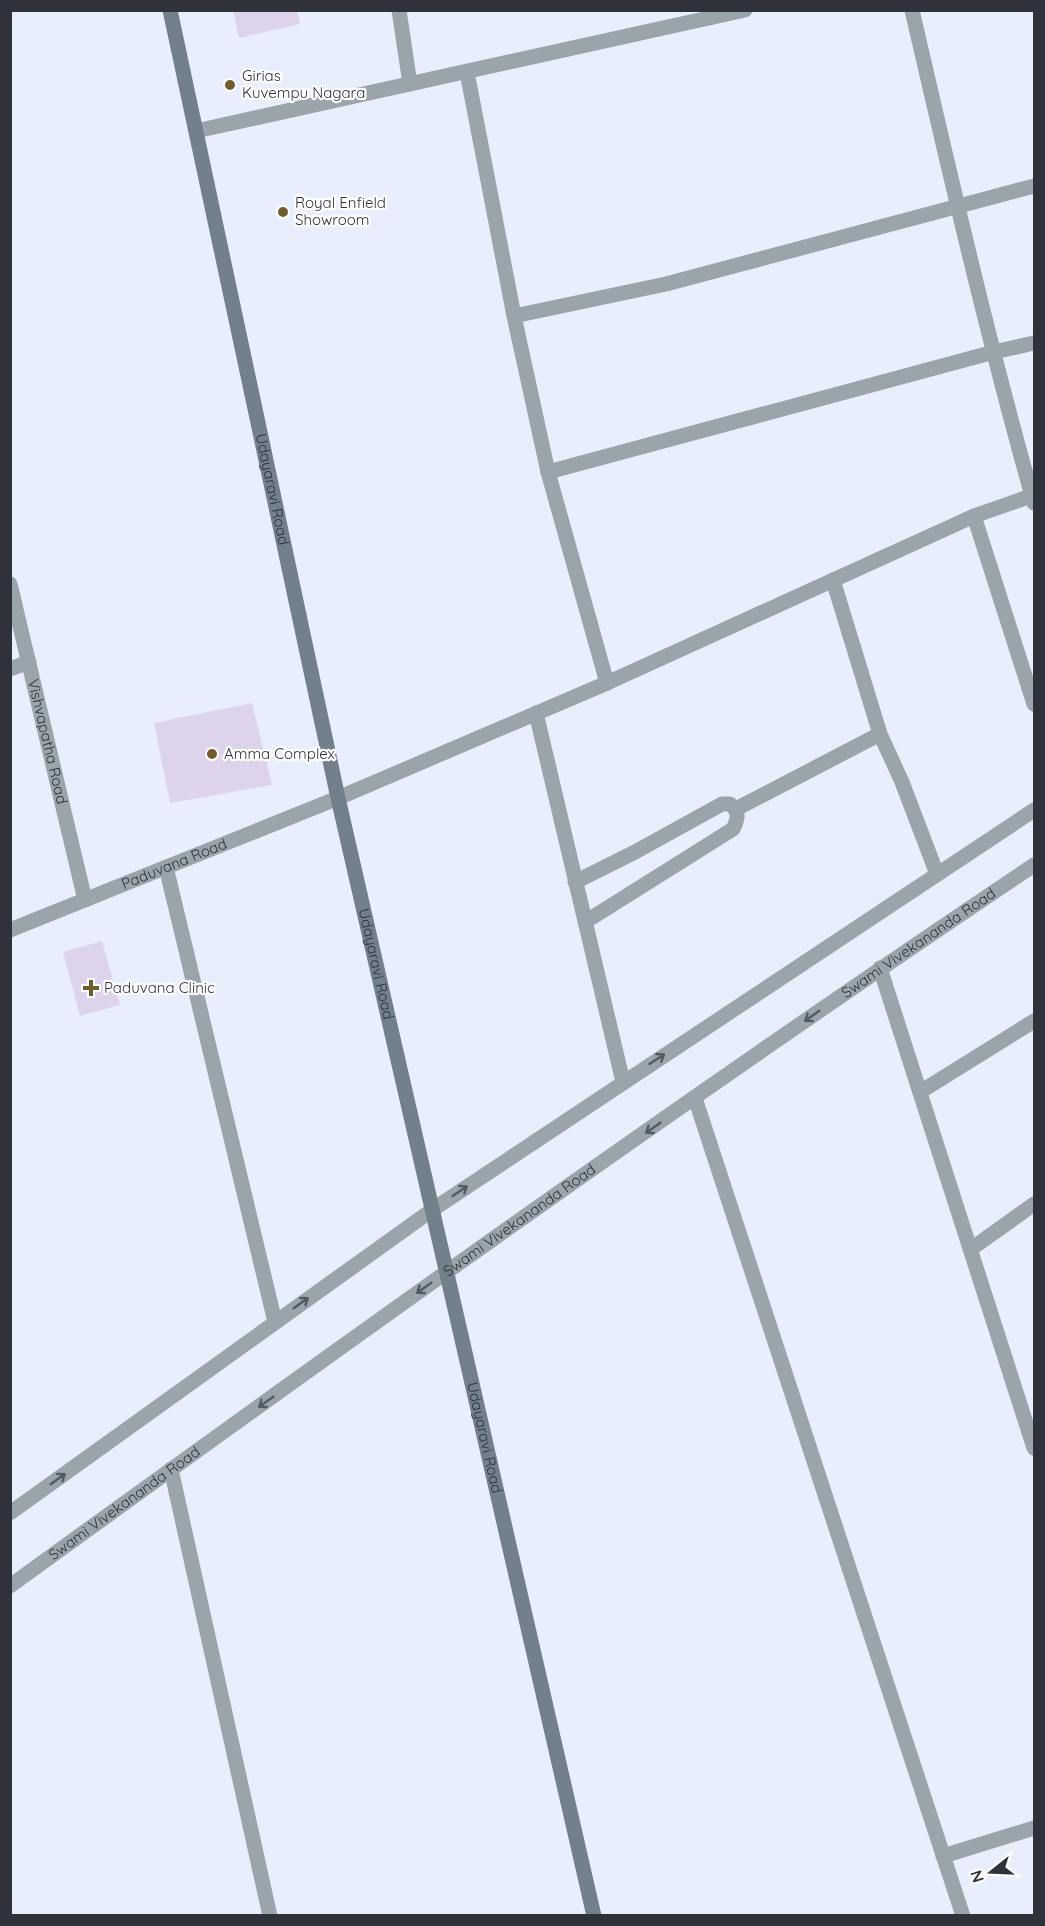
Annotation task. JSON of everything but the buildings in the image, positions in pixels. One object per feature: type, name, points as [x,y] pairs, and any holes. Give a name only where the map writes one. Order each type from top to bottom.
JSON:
[{"type":"street","name":"Udayaravi Road","points":[[170,10],[338,798],[594,1916]]},
{"type":"street","points":[[399,10],[410,84]]},
{"type":"street","points":[[196,131],[745,10]]},
{"type":"street","points":[[912,10],[957,205],[1034,498]]},
{"type":"street","points":[[467,72],[514,316],[548,472],[607,683]]},
{"type":"street","points":[[514,316],[666,284],[1035,186]]},
{"type":"street","points":[[548,472],[1035,343]]},
{"type":"street","name":"Paduvana Road","points":[[10,930],[338,798],[607,683],[974,516],[1034,498]]},
{"type":"street","points":[[974,516],[1035,704]]},
{"type":"street","points":[[833,580],[880,734],[902,782],[937,874]]},
{"type":"street","name":"Vishvapatha Road","points":[[10,584],[85,900]]},
{"type":"street","points":[[10,669],[29,662]]},
{"type":"street","points":[[536,713],[623,1082]]},
{"type":"street","points":[[736,809],[880,734]]},
{"type":"street","points":[[575,882],[722,804],[730,804],[736,809],[738,818],[733,829],[585,922]]},
{"type":"street","points":[[10,1513],[432,1210],[1035,810]]},
{"type":"street","name":"Swami Vivekananda Road","points":[[10,1586],[171,1469],[695,1098],[880,968],[1035,865]]},
{"type":"street","points":[[166,867],[275,1322]]},
{"type":"street","points":[[880,968],[1035,1448]]},
{"type":"street","points":[[920,1092],[1035,1021]]},
{"type":"street","points":[[695,1098],[963,1916]]},
{"type":"street","points":[[970,1249],[1035,1204]]},
{"type":"street","points":[[171,1469],[270,1916]]},
{"type":"street","points":[[944,1856],[1035,1828]]},
{"type":"place","name":"Girias Kuvempu Nagara","points":[[230,85]]},
{"type":"place","name":"Royal Enfield Showroom","points":[[283,212]]},
{"type":"place","name":"Amma Complex","points":[[212,754]]},
{"type":"place","name":"Paduvana Clinic","points":[[91,988]]}]
